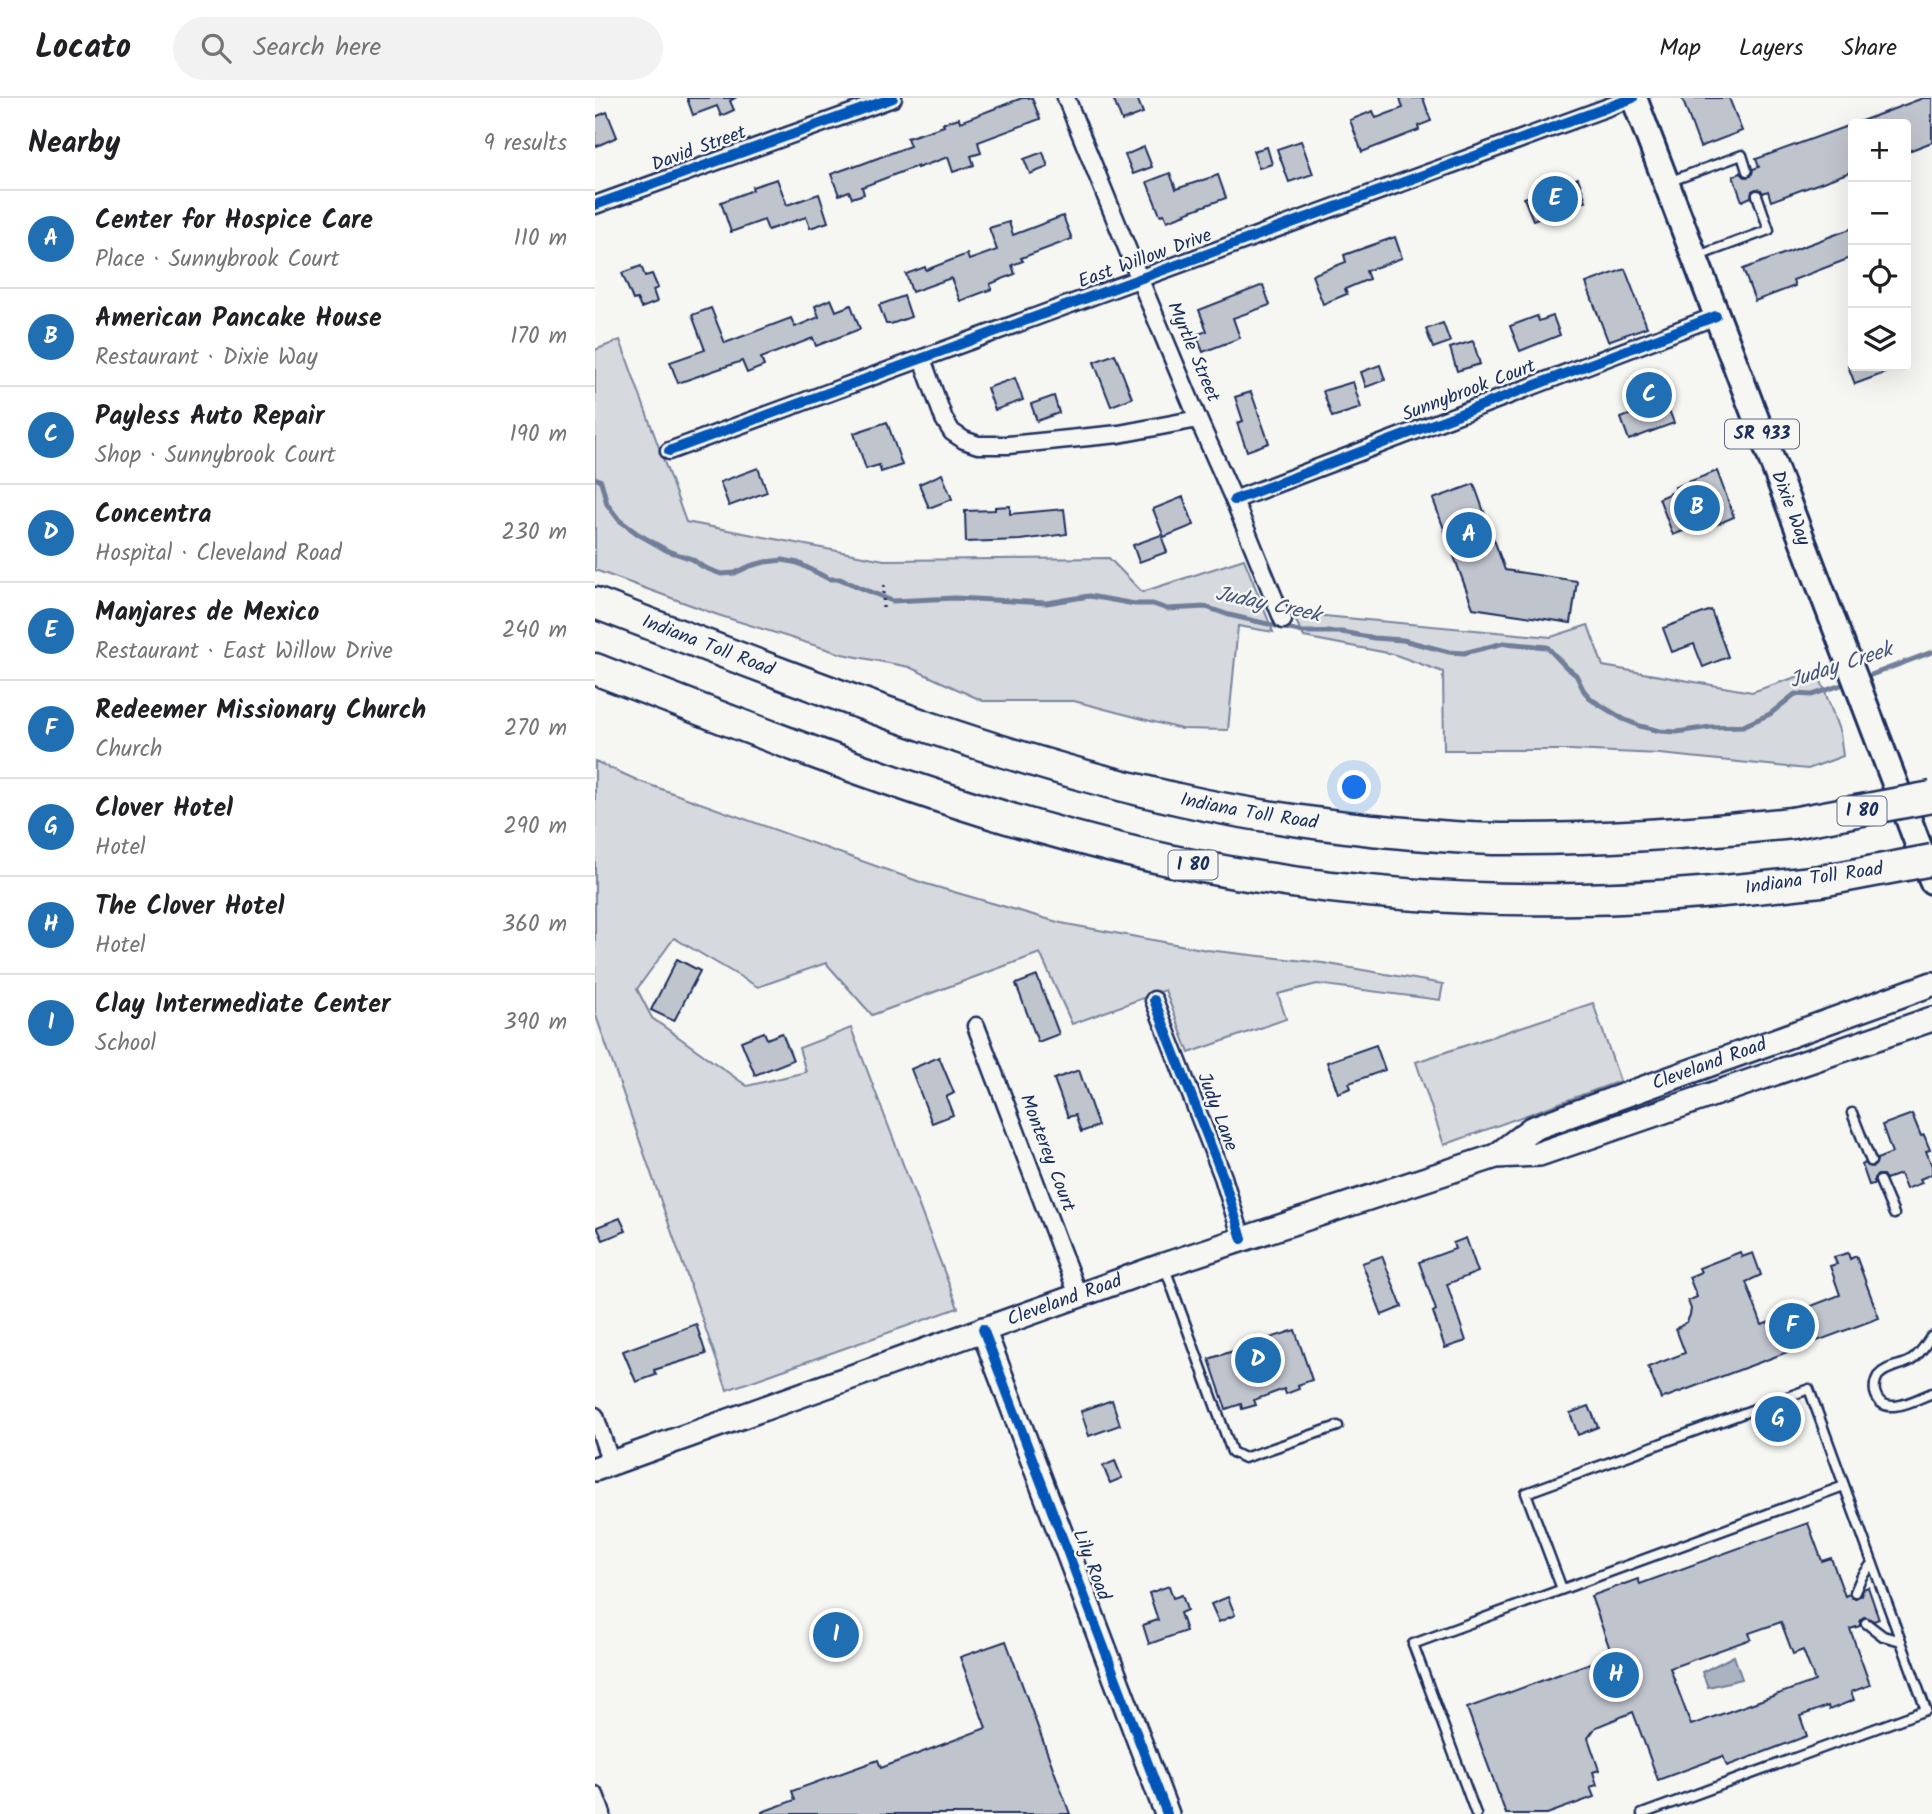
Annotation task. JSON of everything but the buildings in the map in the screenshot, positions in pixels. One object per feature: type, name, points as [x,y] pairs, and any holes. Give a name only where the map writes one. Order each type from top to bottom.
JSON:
[{"type":"highway","name":"Indiana Toll Road","points":[[595,603],[893,716],[997,751],[1082,776],[1184,801],[1308,823],[1414,834],[1500,839],[1623,836],[1793,823],[1932,797]]},
{"type":"highway","name":"Indiana Toll Road","points":[[595,669],[889,780],[998,816],[1137,853],[1260,878],[1401,893],[1581,899],[1733,891],[1821,881],[1932,860]]},
{"type":"main road","name":"Dixie Way","points":[[1634,98],[1932,881]]},
{"type":"main road","name":"Cleveland Road","points":[[1496,1156],[1531,1129],[1932,984]]},
{"type":"main road","name":"Cleveland Road","points":[[603,1466],[1242,1238],[1496,1156],[1539,1154],[1932,1018]]},
{"type":"main road","name":"Lily Road","points":[[983,1329],[1167,1814]]},
{"type":"street","name":"David Street","points":[[595,205],[893,98]]},
{"type":"street","name":"Myrtle Street","points":[[1066,98],[1283,620]]},
{"type":"street","name":"East Willow Drive","points":[[669,451],[1634,98]]},
{"type":"street","name":"Sunnybrook Court","points":[[1234,500],[1716,316]]},
{"type":"street","points":[[922,359],[948,426],[964,440],[978,445],[1008,445],[1119,433],[1198,419]]},
{"type":"street","name":"Judy Lane","points":[[1154,1000],[1223,1177],[1242,1238]]},
{"type":"street","name":"Monterey Court","points":[[976,1026],[1077,1295]]},
{"type":"street","points":[[595,1416],[603,1466]]},
{"type":"street","points":[[595,1795],[602,1814]]},
{"type":"lane","points":[[1666,183],[1742,155],[1747,171]]},
{"type":"lane","points":[[1694,257],[1769,230],[1756,195]]},
{"type":"lane","points":[[1853,1113],[1871,1161]]},
{"type":"lane","points":[[1880,1181],[1894,1214]]},
{"type":"lane","points":[[1164,1265],[1232,1452],[1244,1458],[1338,1426]]},
{"type":"lane","points":[[1931,1337],[1913,1360],[1887,1369],[1878,1376],[1874,1386],[1877,1397],[1884,1405],[1894,1407],[1932,1393]]},
{"type":"lane","points":[[1562,1589],[1526,1493],[1809,1389],[1926,1710],[1642,1814]]},
{"type":"lane","points":[[1476,1814],[1413,1644],[1844,1486]]},
{"type":"lane","points":[[1855,1592],[1861,1578],[1873,1563]]},
{"type":"lane","points":[[1866,1623],[1883,1636],[1901,1641]]},
{"type":"path","points":[[883,608],[884,585]]},
{"type":"shaded area","points":[[620,340],[686,522],[884,560],[1109,558],[1142,592],[1244,559],[1273,632],[1238,626],[1228,730],[1181,729],[1074,701],[983,701],[909,667],[842,654],[718,615],[595,570],[595,350]]},
{"type":"shaded area","points":[[1292,613],[1551,637],[1588,625],[1603,666],[1752,692],[1817,670],[1840,733],[1843,756],[1808,769],[1660,754],[1570,750],[1444,750],[1443,672],[1393,654],[1304,637]]},
{"type":"shaded area","points":[[595,761],[639,781],[923,883],[1061,923],[1207,950],[1323,963],[1443,984],[1440,1000],[1317,984],[1278,994],[1286,1019],[1189,1053],[1165,990],[1072,1024],[1040,953],[872,1015],[826,963],[758,987],[674,938],[637,989],[652,1018],[747,1086],[806,1072],[799,1048],[851,1028],[958,1308],[727,1390],[595,1013]]},
{"type":"shaded area","points":[[1593,1003],[1620,1081],[1444,1145],[1416,1062]]},
{"type":"shaded area","points":[[1734,1656],[1742,1679],[1708,1687],[1702,1672]]},
{"type":"waterway","name":"Juday Creek","points":[[595,478],[601,481],[607,504],[619,520],[668,551],[692,559],[721,574],[735,573],[750,566],[783,560],[798,563],[829,579],[840,579],[892,601],[955,598],[1047,603],[1089,596],[1135,604],[1153,604],[1167,609],[1206,607],[1303,632],[1342,632],[1403,640],[1449,652],[1464,653],[1504,643],[1547,647],[1576,675],[1592,700],[1623,719],[1660,731],[1743,726],[1770,714],[1795,694],[1812,695],[1850,682]]},
{"type":"waterway","name":"Juday Creek","points":[[1863,678],[1932,652]]},
{"type":"cycle path","points":[[595,205],[893,98]]},
{"type":"cycle path","points":[[669,451],[1633,98]]},
{"type":"cycle path","points":[[1234,500],[1716,316]]},
{"type":"cycle path","points":[[1154,1000],[1223,1177],[1242,1239]]},
{"type":"cycle path","points":[[983,1329],[1167,1814]]},
{"type":"place","name":"Manjares de Mexico","points":[[1555,199]]},
{"type":"place","name":"Payless Auto Repair","points":[[1649,395]]},
{"type":"place","name":"American Pancake House","points":[[1697,508]]},
{"type":"place","name":"Center for Hospice Care","points":[[1469,535]]},
{"type":"place","name":"Redeemer Missionary Church","points":[[1792,1326]]},
{"type":"place","name":"Concentra","points":[[1258,1360]]},
{"type":"place","name":"Clover Hotel","points":[[1778,1419]]},
{"type":"place","name":"Clay Intermediate Center","points":[[836,1635]]},
{"type":"place","name":"The Clover Hotel","points":[[1616,1675]]}]
